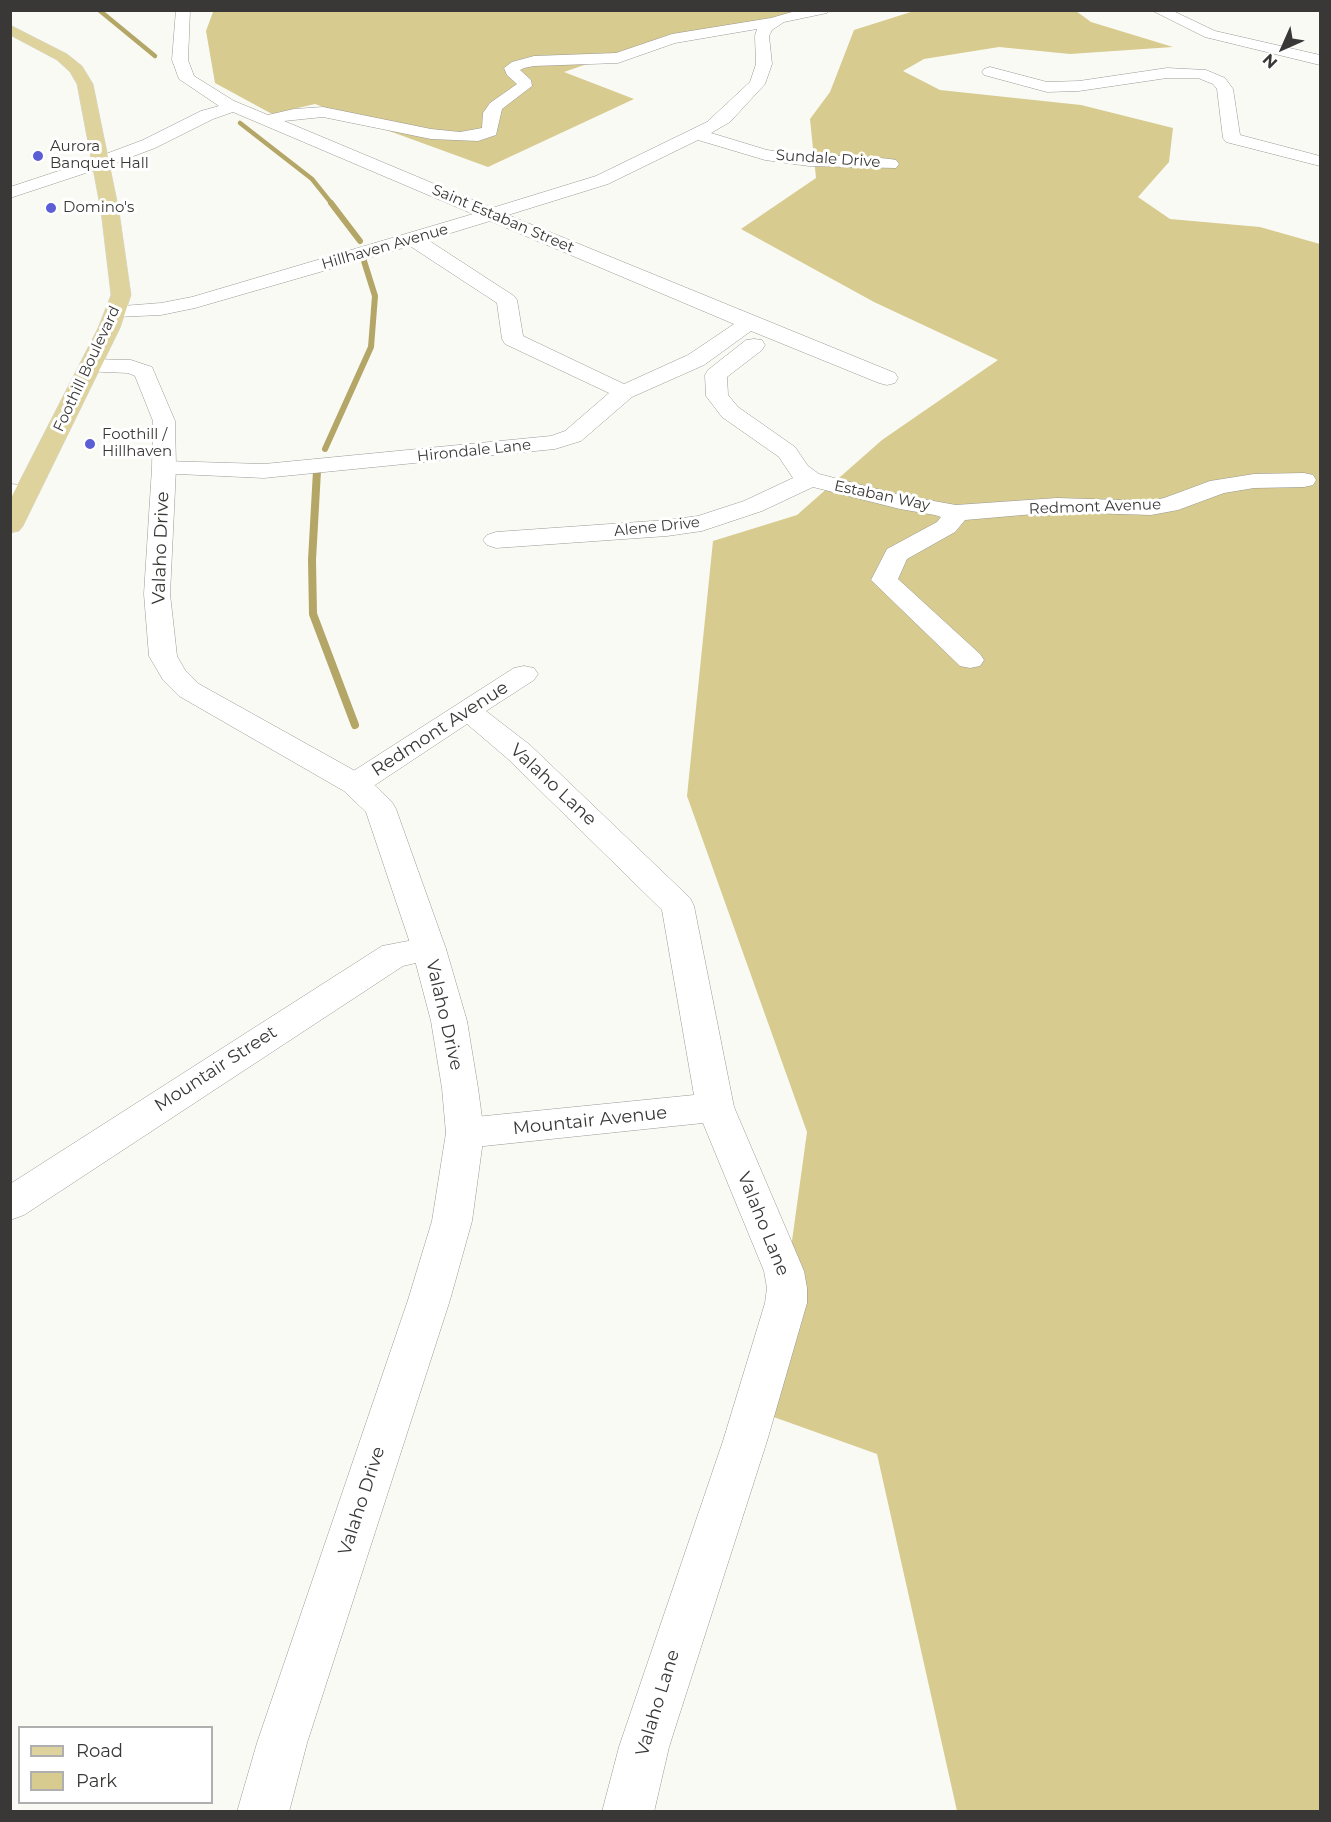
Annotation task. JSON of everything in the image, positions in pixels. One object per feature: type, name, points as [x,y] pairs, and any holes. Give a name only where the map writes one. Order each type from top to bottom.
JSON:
[{"type":"main road","name":"Foothill Boulevard","points":[[10,29],[62,57],[82,76],[89,99],[101,162],[121,295],[116,312],[90,366],[18,491],[10,526]]},
{"type":"street","name":"Saint Estaban Street","points":[[183,10],[180,60],[187,79],[234,106],[749,323],[887,378]]},
{"type":"street","points":[[267,120],[294,114],[323,112],[438,135],[478,136],[489,131],[491,113],[496,106],[524,86],[525,83],[513,72],[512,68],[518,65],[534,61],[618,58],[678,38],[772,22],[822,10]]},
{"type":"street","points":[[1158,10],[1210,34],[1320,60]]},
{"type":"street","name":"Hillhaven Avenue","points":[[116,312],[177,306],[413,239],[602,180],[724,118],[757,84],[764,64],[762,36],[765,28],[772,22]]},
{"type":"street","points":[[990,72],[1047,87],[1090,84],[1167,73],[1200,73],[1220,81],[1225,89],[1232,138],[1320,161]]},
{"type":"street","points":[[10,192],[150,144],[200,118],[234,106]]},
{"type":"street","name":"Sundale Drive","points":[[696,134],[765,155],[809,161],[859,161],[890,164]]},
{"type":"street","points":[[413,239],[507,300],[513,339],[624,393]]},
{"type":"street","name":"Hirondale Lane","points":[[164,468],[256,471],[531,446],[573,436],[624,393],[696,360],[749,323]]},
{"type":"street","name":"Estaban Way","points":[[772,331],[716,375],[715,391],[724,407],[787,452],[800,471],[810,479],[954,513],[954,518],[946,527],[896,554],[884,580],[970,660]]},
{"type":"street","name":"Valaho Drive","points":[[90,366],[131,367],[144,372],[161,408],[164,421],[164,468],[157,594],[163,656],[173,674],[189,690],[355,784],[381,809],[429,950],[449,1021],[465,1133],[454,1210],[446,1244],[282,1743],[263,1812]]},
{"type":"street","name":"Alene Drive","points":[[496,540],[667,528],[702,523],[753,506],[810,479]]},
{"type":"street","name":"Redmont Avenue","points":[[954,513],[1057,505],[1136,509],[1161,507],[1219,486],[1254,481],[1304,480]]},
{"type":"street","name":"Redmont Avenue","points":[[355,784],[525,674]]},
{"type":"street","name":"Valaho Lane","points":[[468,711],[519,752],[678,906],[715,1107],[784,1271],[787,1288],[786,1303],[745,1441],[647,1736],[628,1812]]},
{"type":"street","name":"Mountair Street","points":[[10,1204],[394,955],[429,950]]},
{"type":"street","name":"Mountair Avenue","points":[[465,1133],[715,1107]]},
{"type":"green space","points":[[225,10],[815,11],[674,34],[564,72],[634,99],[488,167],[315,104],[272,114],[215,83],[206,31],[213,12]]},
{"type":"green space","points":[[914,11],[1076,11],[1091,22],[1173,47],[1070,54],[999,47],[924,59],[903,71],[940,90],[1081,105],[1173,128],[1169,162],[1138,197],[1170,219],[1260,227],[1320,244],[1320,1811],[957,1811],[877,1454],[768,1415],[807,1132],[687,796],[713,541],[797,515],[882,440],[998,360],[874,302],[741,229],[816,178],[810,119],[830,92],[854,30]]},
{"type":"waterway","points":[[99,10],[155,56]]},
{"type":"waterway","points":[[240,123],[312,179],[332,204]]},
{"type":"waterway","points":[[331,203],[360,241]]},
{"type":"waterway","points":[[325,449],[371,347],[375,296],[364,261]]},
{"type":"waterway","points":[[317,471],[312,560],[313,614],[355,725]]},
{"type":"place","name":"Aurora Banquet Hall","points":[[38,156]]},
{"type":"place","name":"Domino's","points":[[51,208]]},
{"type":"place","name":"Foothill / Hillhaven","points":[[90,444]]}]
